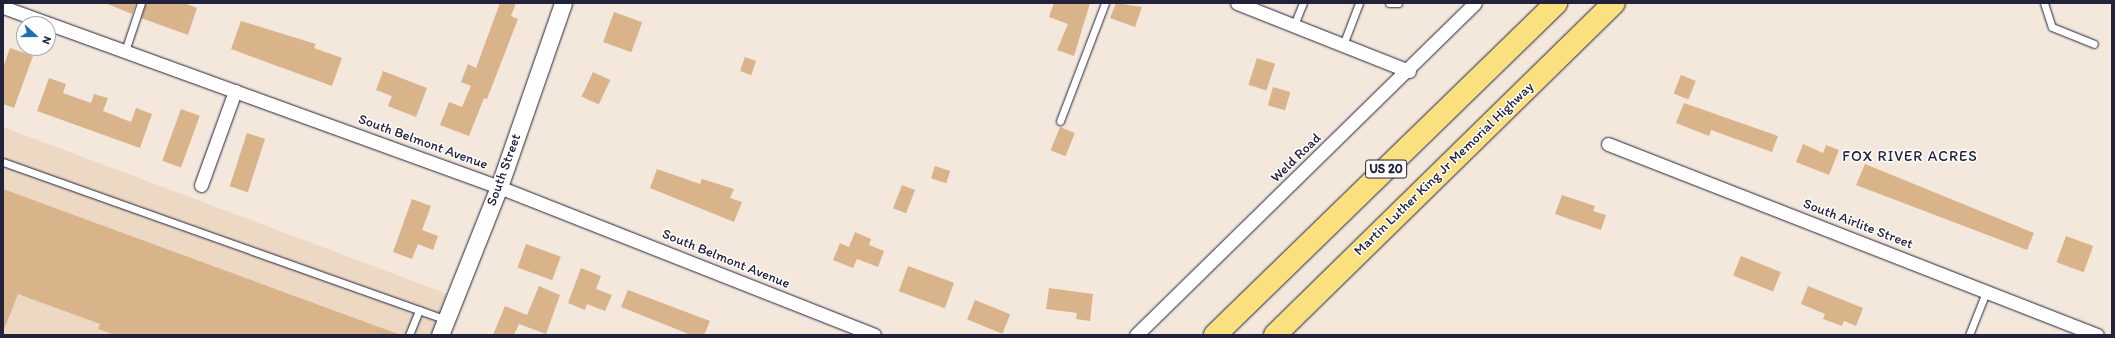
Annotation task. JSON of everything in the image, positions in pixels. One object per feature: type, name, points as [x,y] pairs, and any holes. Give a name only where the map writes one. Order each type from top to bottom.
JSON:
[{"type":"highway","name":"US 20","points":[[1216,335],[1556,3]]},
{"type":"highway","name":"Martin Luther King Jr Memorial Highway","points":[[1275,335],[1614,3]]},
{"type":"street","name":"South Street","points":[[443,327],[499,187],[564,3]]},
{"type":"street","points":[[1237,3],[1409,71]]},
{"type":"street","name":"Weld Road","points":[[1136,335],[1409,71],[1475,3]]},
{"type":"street","name":"South Belmont Avenue","points":[[3,7],[499,187],[874,335]]},
{"type":"street","points":[[201,185],[235,91]]},
{"type":"street","name":"South Airlite Street","points":[[1608,144],[1986,292],[2073,331],[2097,335]]},
{"type":"lane","points":[[124,51],[141,3]]},
{"type":"lane","points":[[1060,121],[1105,3]]},
{"type":"lane","points":[[1294,25],[1303,3]]},
{"type":"lane","points":[[1343,45],[1359,3]]},
{"type":"lane","points":[[1389,3],[1398,3]]},
{"type":"lane","points":[[2044,3],[2052,27],[2094,44]]},
{"type":"lane","points":[[3,162],[419,310],[443,327]]},
{"type":"lane","points":[[1968,335],[1986,292]]},
{"type":"lane","points":[[409,335],[419,310]]},
{"type":"shaded area","points":[[3,127],[450,295],[436,335],[3,335]]},
{"type":"building","points":[[105,3],[136,3],[132,14]]},
{"type":"building","points":[[146,3],[184,3],[197,8],[188,35],[141,18]]},
{"type":"building","points":[[500,3],[516,3],[511,16],[518,19],[487,99],[484,98],[469,136],[440,125],[449,102],[462,107],[471,86],[461,82],[468,64],[476,68]]},
{"type":"building","points":[[1054,3],[1090,3],[1074,56],[1057,50],[1068,24],[1049,17]]},
{"type":"building","points":[[1116,3],[1142,7],[1135,27],[1110,18]]},
{"type":"building","points":[[614,12],[642,22],[631,52],[603,42]]},
{"type":"building","points":[[241,21],[316,44],[314,48],[342,58],[332,86],[231,49]]},
{"type":"building","points":[[10,48],[16,50],[16,56],[33,56],[14,108],[3,104],[4,65]]},
{"type":"building","points":[[745,57],[756,61],[751,75],[740,71]]},
{"type":"building","points":[[1257,58],[1275,64],[1266,91],[1248,85]]},
{"type":"building","points":[[383,71],[427,88],[416,117],[388,106],[392,96],[376,90]]},
{"type":"building","points":[[593,72],[610,80],[599,105],[582,96]]},
{"type":"building","points":[[1681,75],[1696,81],[1688,100],[1674,94]]},
{"type":"building","points":[[49,78],[66,84],[63,93],[91,103],[94,94],[108,98],[103,111],[131,122],[136,108],[152,114],[140,148],[37,111]]},
{"type":"building","points":[[1273,87],[1290,92],[1285,110],[1268,105]]},
{"type":"building","points":[[1684,103],[1778,136],[1772,152],[1711,130],[1709,136],[1676,123]]},
{"type":"building","points":[[181,109],[200,116],[181,168],[162,161]]},
{"type":"building","points":[[1060,127],[1075,133],[1065,156],[1051,150]]},
{"type":"building","points":[[247,133],[265,139],[248,192],[230,186]]},
{"type":"building","points":[[1803,144],[1823,153],[1826,145],[1839,150],[1829,175],[1796,162]]},
{"type":"building","points":[[1865,164],[2034,233],[2027,250],[1856,185]]},
{"type":"building","points":[[935,166],[950,171],[946,183],[931,178]]},
{"type":"building","points":[[657,169],[700,184],[702,179],[734,189],[730,198],[742,202],[734,222],[650,188]]},
{"type":"building","points":[[902,185],[915,190],[906,213],[893,208]]},
{"type":"building","points":[[3,189],[398,334],[115,335],[98,329],[100,324],[18,294],[3,332]]},
{"type":"building","points":[[1562,195],[1595,206],[1593,211],[1606,215],[1601,230],[1555,214]]},
{"type":"building","points":[[412,199],[431,206],[422,230],[438,236],[433,250],[418,244],[412,259],[393,252]]},
{"type":"building","points":[[855,232],[871,239],[869,245],[884,251],[878,267],[857,259],[853,268],[833,260],[840,243],[849,247]]},
{"type":"building","points":[[2066,236],[2093,246],[2084,272],[2056,262]]},
{"type":"building","points":[[526,244],[561,257],[552,280],[517,267]]},
{"type":"building","points":[[1741,256],[1781,272],[1773,292],[1733,275]]},
{"type":"building","points":[[908,266],[954,283],[945,308],[899,291]]},
{"type":"building","points":[[581,268],[601,276],[596,289],[612,295],[605,311],[587,304],[585,310],[568,303]]},
{"type":"building","points":[[539,286],[560,295],[546,334],[519,324],[514,335],[493,335],[505,306],[527,315]]},
{"type":"building","points":[[1808,286],[1863,308],[1856,326],[1844,321],[1842,326],[1823,319],[1825,314],[1801,304]]},
{"type":"building","points":[[1049,288],[1093,294],[1090,321],[1076,319],[1077,313],[1046,309]]},
{"type":"building","points":[[628,290],[710,321],[704,335],[691,335],[621,307]]},
{"type":"building","points":[[975,300],[1010,314],[1002,334],[967,319]]},
{"type":"district","name":"FOX RIVER ACRES","points":[[1910,157]]}]
